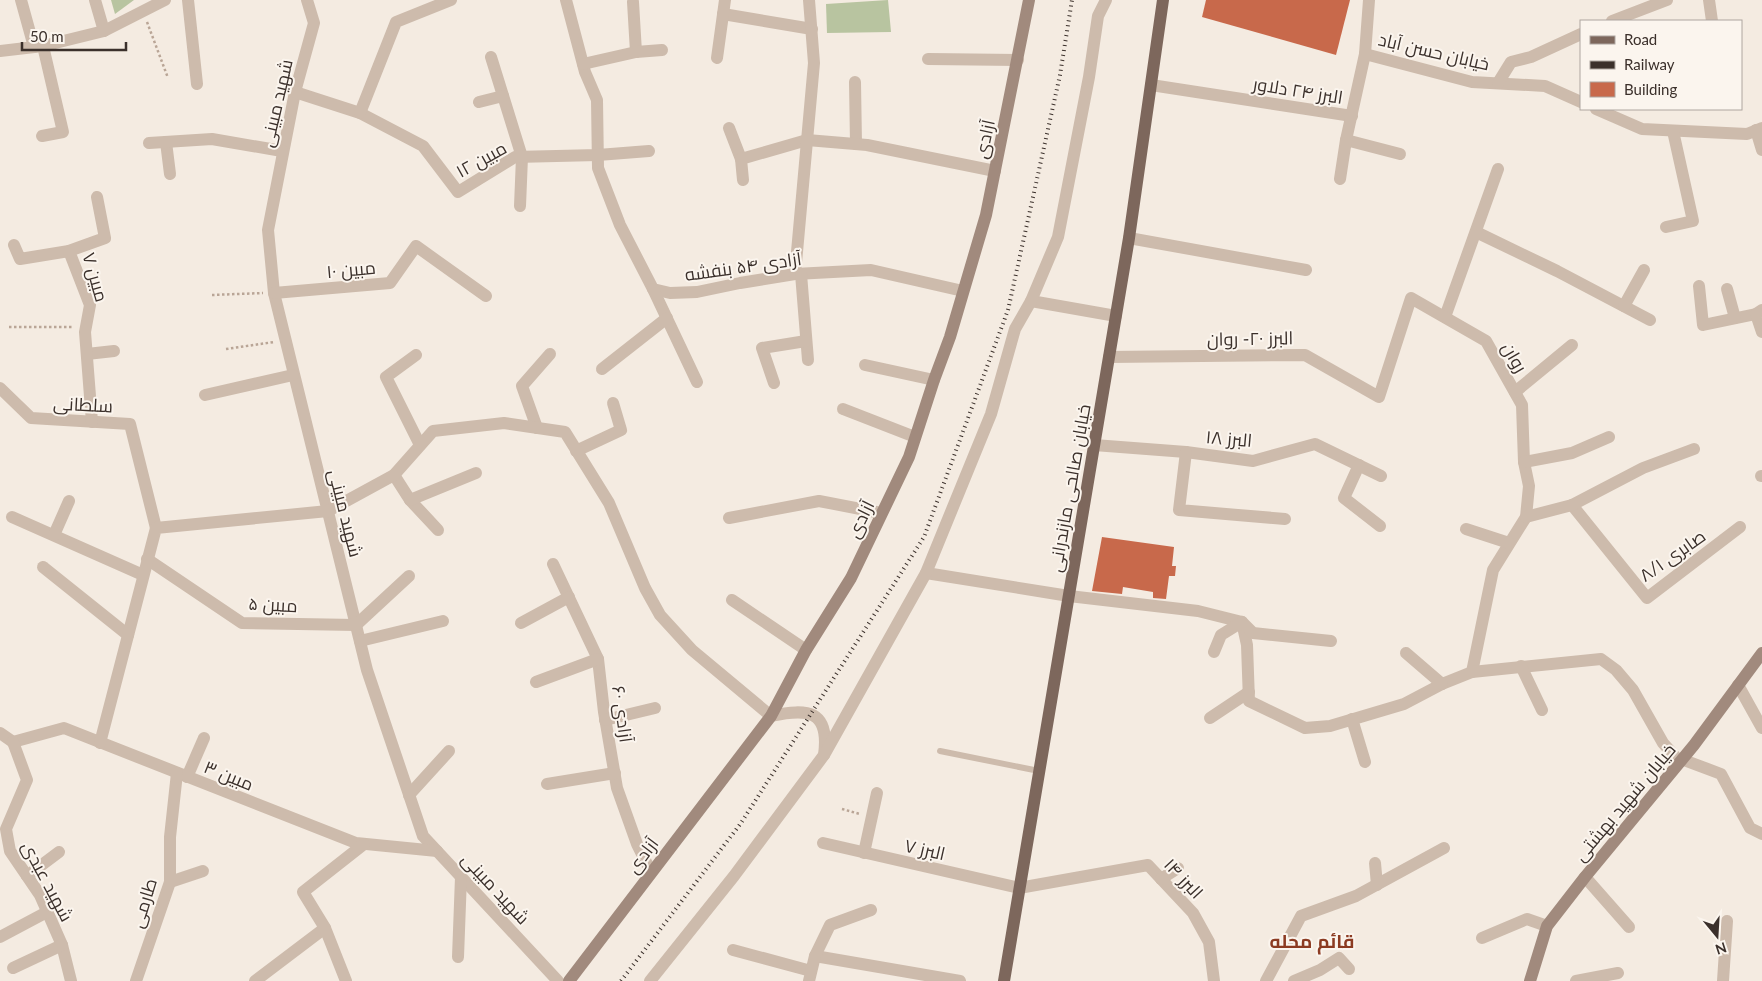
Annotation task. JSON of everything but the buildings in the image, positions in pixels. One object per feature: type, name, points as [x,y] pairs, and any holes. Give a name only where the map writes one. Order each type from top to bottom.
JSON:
[{"type":"main road","name":"آزادی","points":[[569,981],[771,716],[806,650],[850,578],[882,513],[908,457],[950,337],[986,215],[1029,0]]},
{"type":"main road","name":"خیابان صالحی مازندرانی","points":[[1004,981],[1129,238],[1163,0]]},
{"type":"main road","name":"خیابان شهید بهشتی","points":[[1530,981],[1547,926],[1694,745],[1762,653]]},
{"type":"street","points":[[21,0],[38,47],[63,132],[42,136]]},
{"type":"street","points":[[95,0],[104,31]]},
{"type":"street","points":[[0,51],[38,47],[104,31],[165,0]]},
{"type":"street","points":[[188,0],[196,84]]},
{"type":"street","name":"شهید مبینی","points":[[308,0],[314,23],[294,92],[268,230],[274,293],[367,670],[423,836],[558,981]]},
{"type":"street","points":[[360,113],[396,22],[451,0]]},
{"type":"street","points":[[566,0],[583,64],[597,100],[598,168],[620,225],[697,382]]},
{"type":"street","points":[[717,58],[724,0]]},
{"type":"street","points":[[808,360],[798,274],[814,63],[809,0]]},
{"type":"street","points":[[650,981],[734,876],[824,755],[926,573],[991,414],[1015,329],[1031,301],[1058,237],[1089,76],[1098,16],[1106,0]]},
{"type":"street","name":"البرز ۲۴ دلاور","points":[[1151,85],[1352,116],[1365,54],[1369,0]]},
{"type":"street","points":[[1615,20],[1667,0]]},
{"type":"street","points":[[1709,0],[1712,20]]},
{"type":"street","points":[[633,2],[636,52]]},
{"type":"street","points":[[723,14],[812,29]]},
{"type":"street","points":[[1498,83],[1511,62],[1531,57],[1580,34]]},
{"type":"street","points":[[583,64],[636,52],[662,50]]},
{"type":"street","name":"خیابان حسن آباد","points":[[1365,54],[1472,82],[1545,86],[1580,102]]},
{"type":"street","points":[[491,57],[522,157],[520,206]]},
{"type":"street","points":[[928,59],[1018,60]]},
{"type":"street","points":[[855,82],[856,144]]},
{"type":"street","name":"مبین ۱۲","points":[[294,92],[360,113],[423,146],[458,192],[515,158],[649,151]]},
{"type":"street","points":[[479,102],[503,96]]},
{"type":"street","points":[[1598,110],[1642,129],[1746,134],[1759,129],[1762,150]]},
{"type":"street","points":[[1340,179],[1352,116]]},
{"type":"street","points":[[729,128],[741,159],[743,180]]},
{"type":"street","points":[[1666,227],[1693,221],[1673,131]]},
{"type":"street","points":[[149,144],[212,139],[282,151]]},
{"type":"street","points":[[741,159],[807,140],[867,145],[995,171]]},
{"type":"street","points":[[1346,140],[1400,154]]},
{"type":"street","points":[[166,142],[170,174]]},
{"type":"street","points":[[1445,317],[1498,169]]},
{"type":"street","name":"مبین ۷","points":[[92,422],[86,327],[90,305],[69,251],[105,238],[97,197]]},
{"type":"street","points":[[1476,232],[1557,270],[1650,320]]},
{"type":"street","points":[[1129,238],[1306,270]]},
{"type":"street","points":[[14,245],[20,259],[69,251]]},
{"type":"street","name":"مبین ۱۰","points":[[274,293],[390,284],[416,246],[486,296]]},
{"type":"street","name":"آزادی ۵۴ بنفشه","points":[[653,289],[670,294],[696,292],[798,274],[871,270],[963,291]]},
{"type":"street","points":[[1624,306],[1644,270]]},
{"type":"street","points":[[1699,286],[1703,326],[1759,312],[1762,332]]},
{"type":"street","points":[[1727,289],[1735,318]]},
{"type":"street","name":"روان","points":[[1380,397],[1410,298],[1486,341],[1522,405],[1524,462],[1529,486],[1526,517],[1493,570],[1472,672]]},
{"type":"street","points":[[1031,301],[1116,316]]},
{"type":"street","points":[[602,369],[667,318]]},
{"type":"street","points":[[774,383],[762,348],[806,341]]},
{"type":"street","points":[[1515,392],[1572,345]]},
{"type":"street","points":[[87,354],[114,351]]},
{"type":"street","points":[[537,428],[522,386],[550,354]]},
{"type":"street","points":[[416,355],[386,377],[420,445]]},
{"type":"street","name":"البرز ۲۰- روان","points":[[1109,357],[1305,355],[1380,397]]},
{"type":"street","points":[[866,365],[934,380]]},
{"type":"street","points":[[205,395],[293,375]]},
{"type":"street","name":"سلطانی","points":[[0,388],[31,418],[130,424],[156,528]]},
{"type":"street","points":[[576,450],[622,430],[613,402]]},
{"type":"street","points":[[843,409],[915,437]]},
{"type":"street","points":[[100,743],[156,528],[328,510],[394,475],[432,431],[504,423],[565,432],[609,503],[645,588],[660,615],[692,650],[771,716],[793,711],[811,713],[822,724],[826,737],[824,755]]},
{"type":"street","points":[[1524,462],[1572,453],[1609,437]]},
{"type":"street","name":"البرز ۱۸","points":[[1094,445],[1186,452],[1253,461],[1315,444],[1381,476]]},
{"type":"street","points":[[1526,517],[1572,505],[1643,468],[1694,449]]},
{"type":"street","points":[[1186,452],[1179,510],[1285,519]]},
{"type":"street","points":[[1359,465],[1344,498],[1380,526]]},
{"type":"street","points":[[410,500],[476,473]]},
{"type":"street","points":[[394,475],[410,500],[438,530]]},
{"type":"street","points":[[54,535],[69,500]]},
{"type":"street","points":[[729,518],[819,501],[882,513]]},
{"type":"street","name":"صابری ۸/۱","points":[[1572,505],[1648,598],[1740,527]]},
{"type":"street","points":[[12,516],[143,575]]},
{"type":"street","points":[[1466,529],[1510,543]]},
{"type":"street","name":"مبین ۵","points":[[147,559],[242,623],[356,625]]},
{"type":"street","name":"آزادی ۶۰","points":[[553,564],[598,659],[618,788],[637,844],[651,872]]},
{"type":"street","points":[[43,568],[128,635]]},
{"type":"street","points":[[926,573],[1069,596],[1198,611],[1242,622],[1253,634],[1331,641]]},
{"type":"street","points":[[356,625],[409,576]]},
{"type":"street","points":[[521,623],[569,597]]},
{"type":"street","points":[[732,600],[806,650]]},
{"type":"street","points":[[360,641],[443,621]]},
{"type":"street","points":[[1214,652],[1222,636],[1242,622]]},
{"type":"street","points":[[1242,622],[1248,645],[1249,701],[1305,728],[1330,726],[1404,704],[1442,684],[1472,672],[1601,658],[1616,670],[1633,690],[1663,743],[1680,760],[1721,774],[1750,828],[1762,834]]},
{"type":"street","points":[[1406,653],[1442,684]]},
{"type":"street","points":[[536,682],[598,659]]},
{"type":"street","points":[[1521,666],[1542,710]]},
{"type":"street","points":[[1738,685],[1762,728]]},
{"type":"street","points":[[1210,718],[1249,692]]},
{"type":"street","points":[[606,720],[655,708]]},
{"type":"street","points":[[1352,720],[1365,762]]},
{"type":"street","name":"مبین ۳","points":[[13,742],[64,728],[356,843],[437,851]]},
{"type":"street","points":[[0,732],[13,742]]},
{"type":"street","name":"طارمی","points":[[136,981],[170,882],[170,837],[182,775],[204,738]]},
{"type":"street","name":"شهید عبدی","points":[[13,742],[27,780],[6,829],[4,846],[10,850],[40,895],[62,945],[71,981]]},
{"type":"street","points":[[409,795],[449,751]]},
{"type":"street","points":[[547,784],[615,774]]},
{"type":"street","points":[[864,853],[876,793]]},
{"type":"street","name":"البرز ۷","points":[[823,843],[1019,888]]},
{"type":"street","points":[[346,981],[326,928],[303,892],[364,844]]},
{"type":"street","points":[[1277,981],[1267,981],[1301,916],[1356,896],[1444,848]]},
{"type":"street","points":[[27,876],[59,852]]},
{"type":"street","name":"البرز ۱۴","points":[[1019,888],[1148,860],[1161,879],[1193,913],[1209,942],[1214,981]]},
{"type":"street","points":[[1375,863],[1377,885]]},
{"type":"street","points":[[1161,879],[1178,868]]},
{"type":"street","points":[[170,882],[203,871]]},
{"type":"street","points":[[458,957],[461,877]]},
{"type":"street","points":[[1585,877],[1629,927]]},
{"type":"street","points":[[733,950],[810,976],[815,956],[830,925],[871,910]]},
{"type":"street","points":[[0,937],[47,912]]},
{"type":"street","points":[[1482,938],[1527,919],[1547,926]]},
{"type":"street","points":[[1723,981],[1727,921]]},
{"type":"street","points":[[254,981],[326,928]]},
{"type":"street","points":[[13,968],[62,945]]},
{"type":"street","points":[[815,956],[960,981]]},
{"type":"street","points":[[1294,981],[1320,970],[1339,958],[1350,969]]},
{"type":"street","points":[[1576,981],[1618,974]]},
{"type":"lane","points":[[940,751],[1039,771]]},
{"type":"path","points":[[142,12],[168,78]]},
{"type":"path","points":[[212,295],[274,293]]},
{"type":"path","points":[[8,327],[86,327]]},
{"type":"path","points":[[226,349],[286,340]]},
{"type":"path","points":[[842,809],[872,817]]},
{"type":"green space","points":[[111,0],[134,0],[115,14]]},
{"type":"green space","points":[[888,0],[891,32],[827,33],[826,4]]},
{"type":"railway","points":[[621,981],[741,823],[924,537],[1008,310],[1060,75],[1072,0]]},
{"type":"district","name":"قائم محله","points":[[1312,940]]}]
